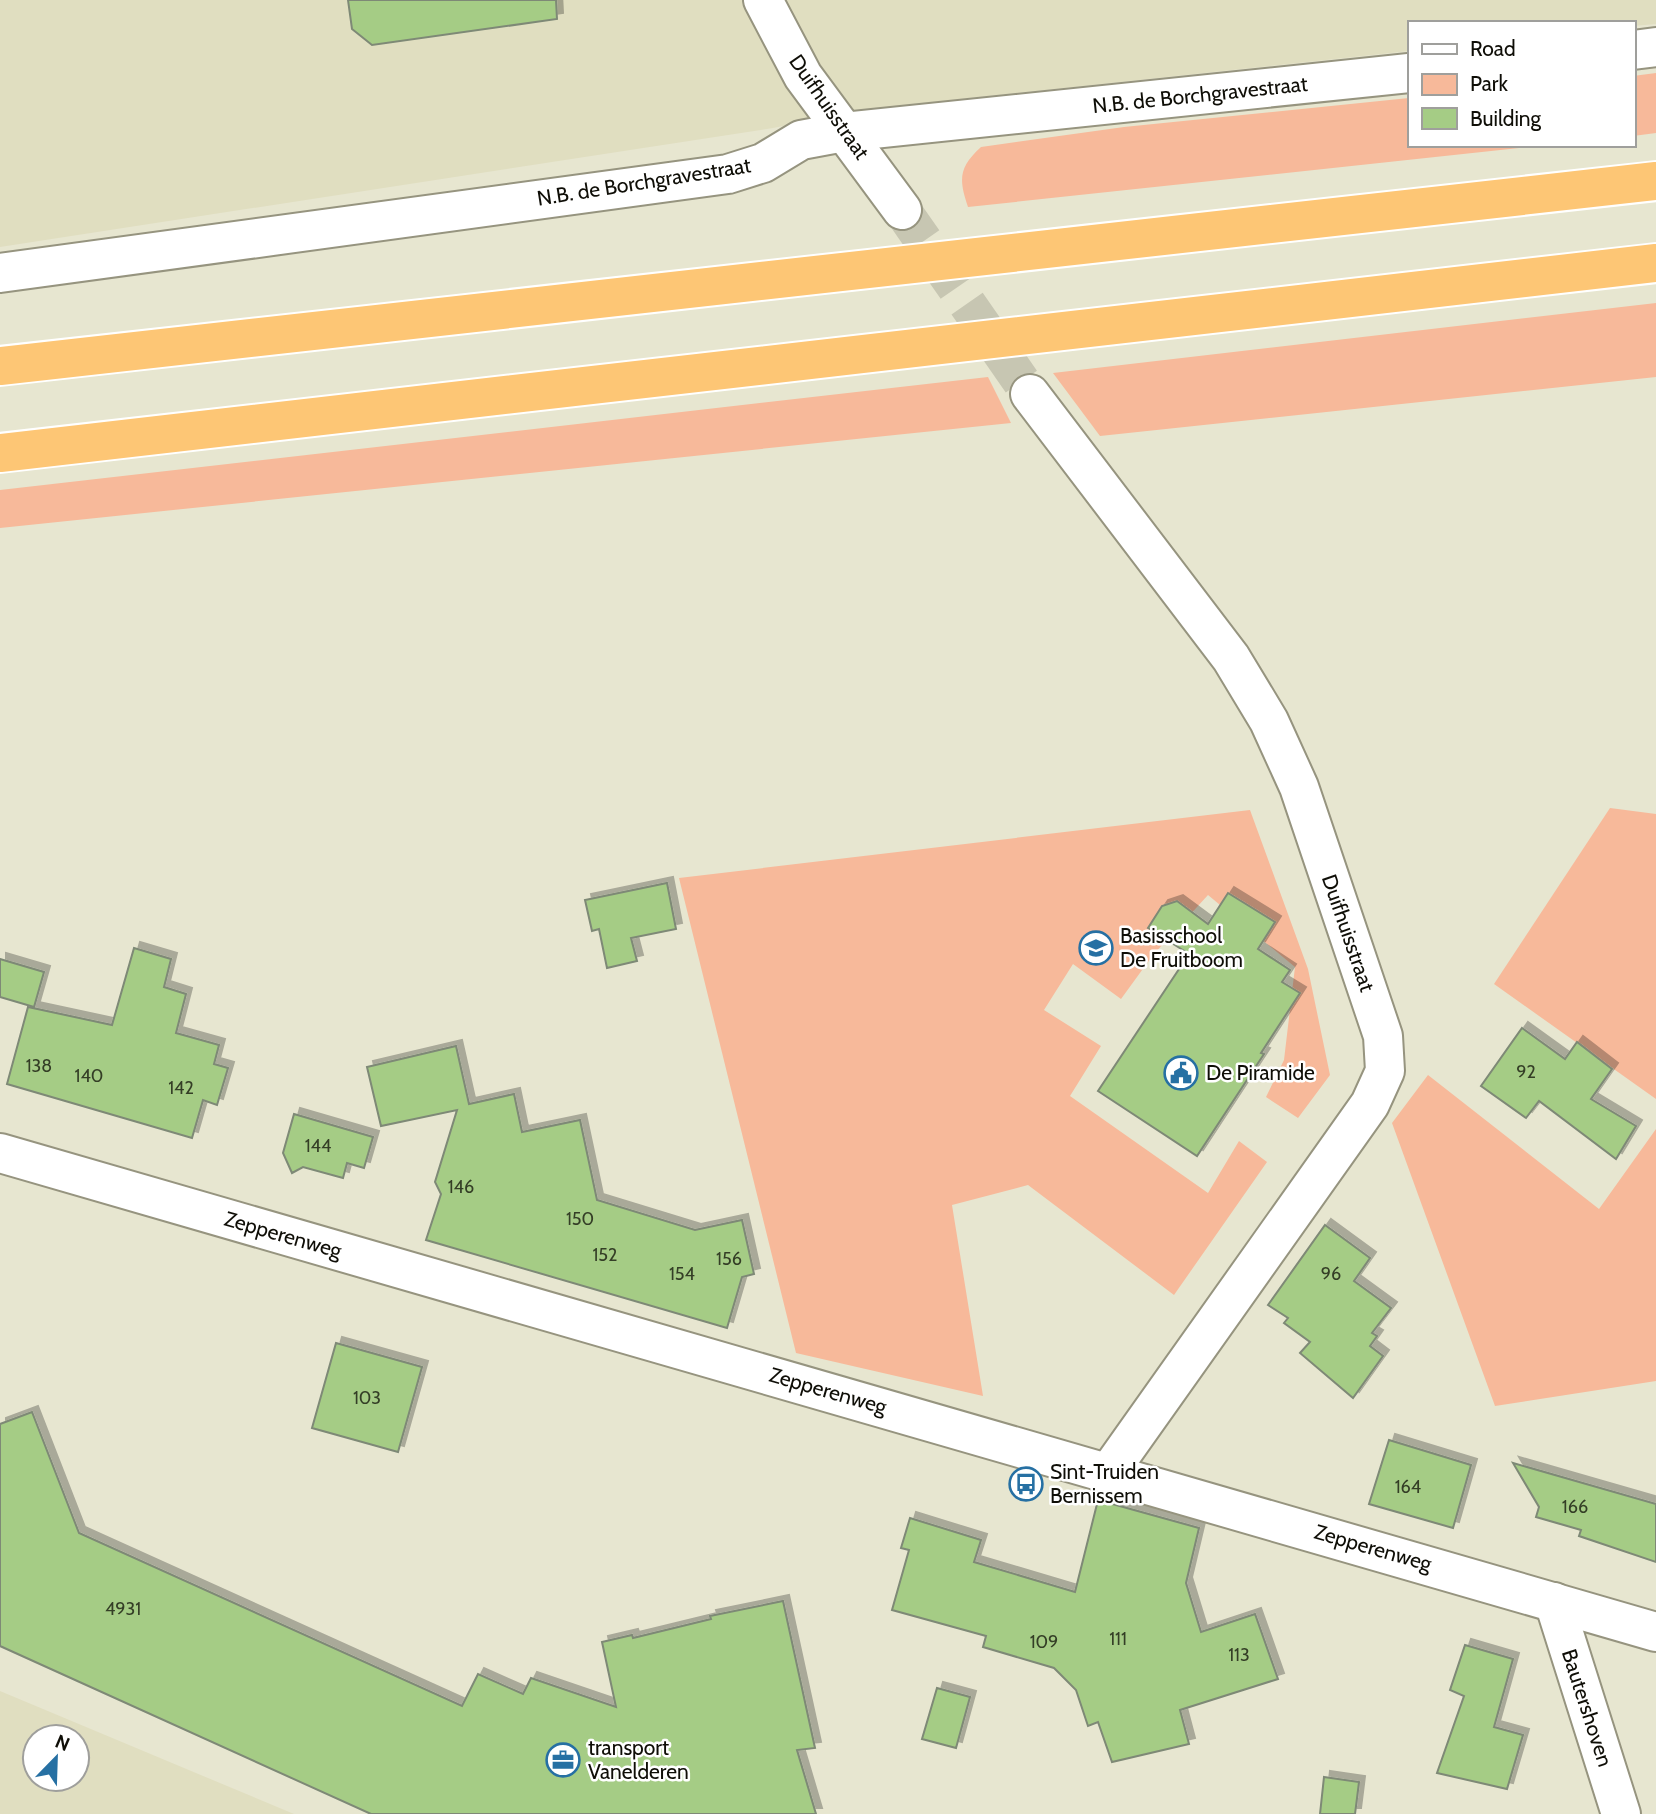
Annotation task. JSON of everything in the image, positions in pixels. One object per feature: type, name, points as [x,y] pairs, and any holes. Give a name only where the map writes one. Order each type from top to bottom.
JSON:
[{"type":"highway","points":[[0,366],[1656,181]]},
{"type":"highway","points":[[0,453],[1656,263]]},
{"type":"street","name":"Duifhuisstraat","points":[[763,0],[803,76],[902,211]]},
{"type":"street","points":[[1635,50],[1656,47]]},
{"type":"street","name":"N.B. de Borchgravestraat","points":[[0,273],[728,174],[763,163],[801,140],[844,132],[1408,73]]},
{"type":"street","name":"Duifhuisstraat","points":[[1030,394],[1231,658],[1269,721],[1299,787],[1383,1036],[1385,1071],[1370,1104],[1109,1472]]},
{"type":"street","name":"Zepperenweg","points":[[0,1153],[1656,1632]]},
{"type":"street","name":"Bautershoven","points":[[1553,1602],[1621,1814]]},
{"type":"shaded area","points":[[0,0],[1656,0],[1656,24],[1635,26],[1635,21],[1408,21],[1408,51],[869,109],[773,128],[0,247]]},
{"type":"shaded area","points":[[0,1691],[76,1723],[21,1723],[21,1793],[91,1793],[91,1729],[294,1814],[0,1814]]},
{"type":"green space","points":[[1656,73],[1656,133],[1635,136],[1635,76]]},
{"type":"green space","points":[[1408,98],[1408,147],[1528,147],[968,207],[962,175],[968,161],[981,147],[1124,127]]},
{"type":"green space","points":[[1656,303],[1656,377],[1100,436],[1053,373]]},
{"type":"green space","points":[[988,377],[1011,423],[0,528],[0,490]]},
{"type":"green space","points":[[1610,808],[1656,814],[1656,1099],[1494,984]]},
{"type":"green space","points":[[1250,810],[1308,969],[1330,1075],[1298,1118],[1266,1097],[1284,1060],[1295,967],[1208,895],[1153,955],[1121,999],[1073,964],[1044,1010],[1101,1046],[1070,1096],[1208,1193],[1239,1141],[1267,1162],[1174,1295],[1028,1185],[952,1205],[983,1396],[796,1353],[679,878]]},
{"type":"green space","points":[[1428,1075],[1599,1209],[1656,1129],[1656,1381],[1495,1406],[1392,1123]]},
{"type":"building","points":[[348,0],[556,0],[557,19],[372,45],[352,29]]},
{"type":"building","points":[[667,883],[676,929],[631,938],[637,961],[607,968],[599,929],[592,931],[585,900]]},
{"type":"building","points":[[1228,893],[1275,922],[1258,949],[1290,970],[1282,982],[1300,993],[1261,1053],[1264,1054],[1197,1156],[1098,1091],[1189,954],[1148,928],[1162,906],[1177,901],[1208,924]]},
{"type":"building","points":[[134,948],[171,959],[164,987],[186,994],[176,1033],[219,1045],[214,1064],[228,1068],[217,1105],[203,1100],[192,1138],[7,1084],[28,1007],[112,1025]]},
{"type":"building","points":[[0,959],[44,972],[34,1007],[0,997]]},
{"type":"building","points":[[1522,1028],[1565,1059],[1577,1042],[1612,1069],[1591,1099],[1636,1126],[1616,1159],[1539,1101],[1526,1118],[1481,1086]]},
{"type":"building","points":[[456,1046],[469,1104],[514,1094],[522,1132],[580,1120],[597,1200],[695,1230],[742,1220],[754,1274],[742,1277],[727,1328],[426,1240],[441,1194],[435,1182],[457,1110],[381,1126],[367,1067]]},
{"type":"building","points":[[294,1114],[373,1137],[364,1168],[347,1163],[343,1178],[303,1167],[292,1173],[283,1153]]},
{"type":"building","points":[[1325,1225],[1370,1258],[1354,1281],[1391,1308],[1372,1333],[1377,1336],[1370,1346],[1383,1356],[1353,1398],[1300,1353],[1310,1342],[1284,1323],[1288,1318],[1268,1305]]},
{"type":"building","points":[[336,1343],[422,1367],[398,1452],[312,1428]]},
{"type":"building","points":[[32,1412],[79,1533],[462,1706],[478,1674],[523,1694],[531,1678],[616,1707],[602,1642],[632,1635],[633,1638],[711,1619],[710,1616],[783,1601],[815,1748],[797,1750],[816,1814],[371,1814],[0,1646],[0,1424]]},
{"type":"building","points":[[1389,1440],[1471,1465],[1453,1528],[1369,1504]]},
{"type":"building","points":[[1513,1463],[1656,1504],[1656,1562],[1579,1536],[1581,1530],[1536,1517],[1539,1507]]},
{"type":"building","points":[[1098,1500],[1199,1528],[1186,1583],[1201,1632],[1255,1614],[1278,1679],[1180,1710],[1189,1744],[1112,1762],[1098,1722],[1088,1726],[1076,1690],[1054,1668],[983,1647],[986,1636],[892,1610],[909,1550],[901,1548],[910,1518],[981,1540],[974,1562],[1075,1592]]},
{"type":"building","points":[[1465,1645],[1513,1659],[1494,1727],[1523,1735],[1507,1789],[1437,1773],[1464,1696],[1450,1690]]},
{"type":"building","points":[[937,1688],[970,1697],[956,1748],[922,1739]]},
{"type":"building","points":[[1324,1777],[1359,1782],[1355,1814],[1320,1814]]},
{"type":"tunnel","points":[[902,210],[1030,394]]},
{"type":"place","name":"Basisschool De Fruitboom","points":[[1096,948]]},
{"type":"place","name":"De Piramide","points":[[1181,1073]]},
{"type":"place","name":"Sint-Truiden Bernissem","points":[[1026,1484]]},
{"type":"place","name":"transport Vanelderen","points":[[563,1760]]}]
